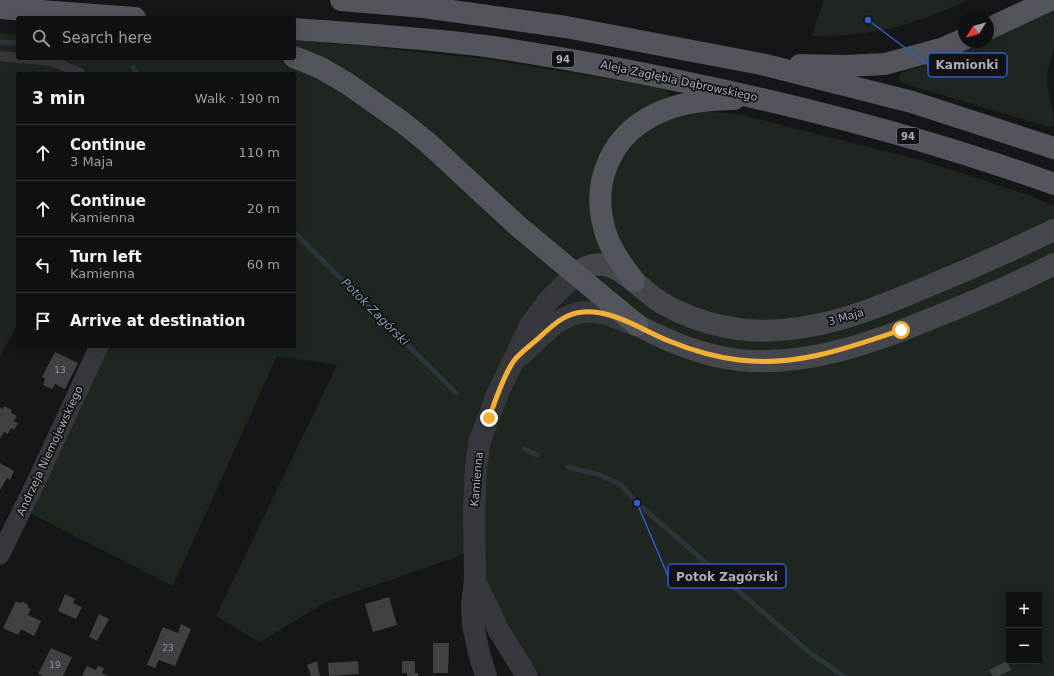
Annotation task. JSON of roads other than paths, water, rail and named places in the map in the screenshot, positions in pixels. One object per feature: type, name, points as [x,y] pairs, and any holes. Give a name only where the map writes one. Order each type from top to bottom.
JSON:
[{"type":"main road","points":[[341,0],[424,7],[566,27],[761,64],[912,102],[1054,148]]},
{"type":"main road","points":[[994,26],[1050,0]]},
{"type":"main road","points":[[0,8],[108,16]]},
{"type":"main road","name":"Aleja Zagłębia Dąbrowskiego","points":[[296,29],[365,34],[492,47],[615,68],[759,98],[848,119],[928,142],[1007,167],[1054,184]]},
{"type":"main road","points":[[761,64],[845,66],[885,64],[944,48],[958,42]]},
{"type":"main road","points":[[296,58],[321,68],[348,84],[428,142],[516,225],[637,325],[668,340],[710,355],[740,360],[768,361],[794,360],[814,357],[844,349],[901,330],[974,301],[1046,268]]},
{"type":"main road","points":[[634,281],[615,255],[603,223],[601,193],[602,181],[605,169],[614,149],[630,131],[647,119],[665,110],[690,103],[759,98]]},
{"type":"main road","name":"3 Maja","points":[[576,274],[584,268],[600,264],[612,267],[634,281],[657,300],[693,317],[714,324],[738,328],[777,330],[816,325],[887,304],[1054,230]]},
{"type":"street","name":"Kamienna","points":[[486,676],[473,625],[472,606],[475,579],[474,512],[476,466],[480,440],[497,396],[530,326],[548,301],[576,274]]},
{"type":"street","name":"Kamienna","points":[[514,361],[560,320],[570,315],[582,312],[595,312],[637,325]]},
{"type":"street","name":"Andrzeja Niemojewskiego","points":[[0,555],[36,482],[98,348]]},
{"type":"street","name":"Kamienna","points":[[475,579],[498,631],[527,676]]},
{"type":"lane","points":[[0,56],[16,58]]},
{"type":"lane","points":[[41,60],[52,61],[78,72]]},
{"type":"waterway","points":[[0,42],[16,43]]},
{"type":"waterway","name":"Potok Zagórski","points":[[133,67],[136,72]]},
{"type":"waterway","name":"Potok Zagórski","points":[[296,234],[456,393]]},
{"type":"waterway","name":"Potok Zagórski","points":[[524,449],[537,455]]},
{"type":"waterway","name":"Potok Zagórski","points":[[568,467],[600,475],[621,485],[637,503],[809,652],[843,676]]},
{"type":"place","name":"Kamionki","points":[[868,20]]},
{"type":"place","name":"Potok Zagórski","points":[[637,503]]}]
